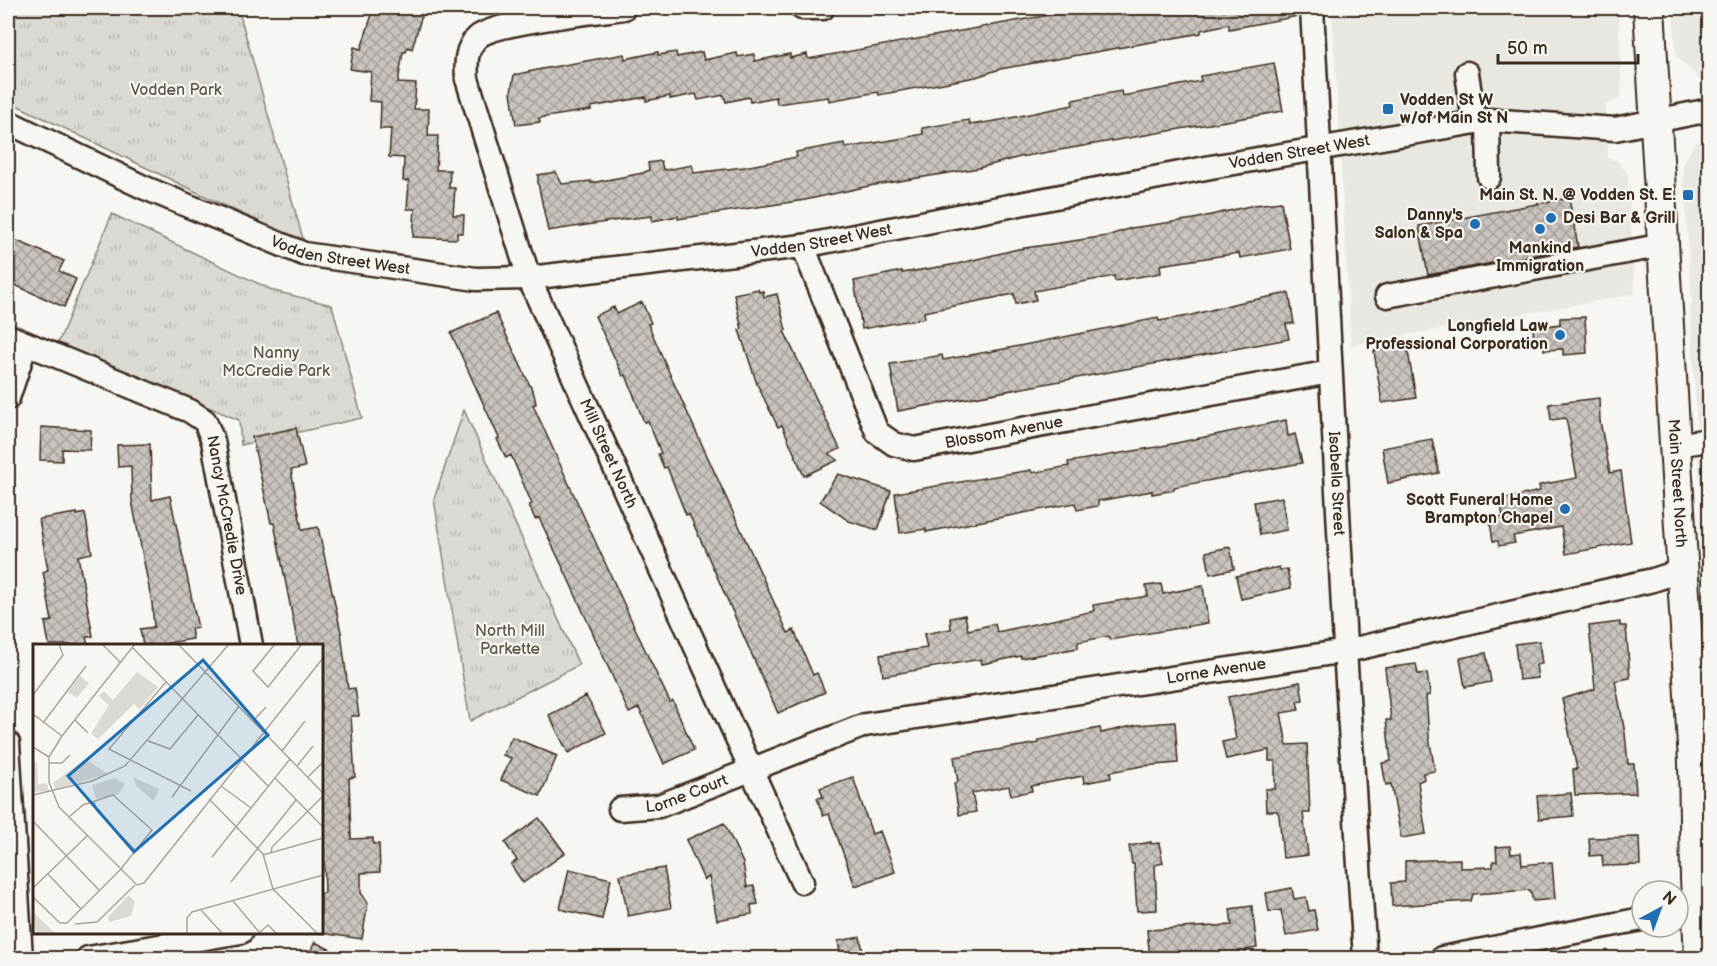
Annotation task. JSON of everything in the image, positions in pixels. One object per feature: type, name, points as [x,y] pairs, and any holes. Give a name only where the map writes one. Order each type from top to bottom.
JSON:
[{"type":"main road","name":"Main Street North","points":[[1650,8],[1675,445],[1702,762],[1695,911],[1701,958]]},
{"type":"street","name":"Mill Street North","points":[[624,8],[500,28],[479,36],[466,56],[467,80],[530,278],[802,882]]},
{"type":"street","points":[[802,8],[823,8]]},
{"type":"street","name":"Isabella Street","points":[[1312,8],[1330,372],[1365,958]]},
{"type":"street","points":[[1467,73],[1481,121],[1489,177]]},
{"type":"street","name":"Vodden Street West","points":[[8,122],[143,187],[304,254],[476,279],[530,278],[803,246],[1319,149],[1481,121],[1615,129],[1710,110]]},
{"type":"street","points":[[1387,296],[1664,245]]},
{"type":"street","name":"Blossom Avenue","points":[[803,246],[877,432],[894,444],[914,449],[1330,372]]},
{"type":"street","points":[[8,398],[17,340]]},
{"type":"street","name":"Nancy McCredie Drive","points":[[17,340],[190,411],[205,421],[213,441],[251,644]]},
{"type":"street","points":[[1675,445],[1710,440]]},
{"type":"street","name":"Lorne Avenue","points":[[749,768],[865,725],[1346,651],[1653,580],[1684,570]]},
{"type":"street","points":[[8,743],[21,958]]},
{"type":"street","name":"Lorne Court","points":[[620,809],[659,806],[749,768]]},
{"type":"street","points":[[1443,958],[1630,921]]},
{"type":"street","points":[[88,958],[235,933]]},
{"type":"shaded area","points":[[1332,8],[1618,8],[1622,90],[1618,100],[1606,104],[1608,158],[1619,162],[1628,175],[1635,294],[1351,345]]},
{"type":"shaded area","points":[[1673,8],[1709,8],[1709,82],[1704,83],[1676,56]]},
{"type":"shaded area","points":[[1709,137],[1709,592],[1706,593],[1683,164],[1695,143]]},
{"type":"green space","name":"Vodden Park","points":[[8,8],[238,8],[303,239],[275,230],[8,101]]},
{"type":"green space","name":"Nanny McCredie Park","points":[[112,214],[274,291],[332,305],[362,418],[241,445],[239,420],[58,343]]},
{"type":"green space","name":"North Mill Parkette","points":[[464,410],[579,665],[470,721],[434,499]]},
{"type":"building","points":[[374,8],[424,8],[412,49],[408,47],[406,52],[403,52],[398,83],[416,84],[414,109],[429,109],[428,136],[438,136],[436,170],[450,170],[449,188],[455,188],[453,215],[464,215],[463,233],[457,233],[457,239],[413,237],[415,209],[407,209],[409,181],[403,181],[404,158],[389,157],[391,129],[380,129],[381,102],[369,101],[371,72],[350,69],[354,47],[361,49]]},
{"type":"building","points":[[1087,8],[1299,8],[1299,16],[1229,29],[1229,24],[1201,30],[1201,33],[1000,69],[976,77],[879,95],[878,92],[829,101],[828,97],[777,104],[776,97],[750,102],[749,97],[726,102],[724,95],[698,100],[696,94],[646,101],[646,97],[591,107],[591,110],[539,118],[540,122],[516,125],[511,92],[514,75],[542,69],[624,54],[625,59],[658,52],[658,55],[676,52],[677,57],[702,52],[704,60],[737,53],[738,57],[754,54],[755,61],[790,54],[790,58],[807,54],[808,59]]},
{"type":"building","points":[[1274,63],[1283,111],[1020,157],[979,168],[869,186],[805,200],[678,219],[678,216],[652,221],[652,216],[548,231],[538,183],[538,175],[556,172],[562,184],[591,181],[591,183],[643,173],[649,170],[648,163],[661,161],[663,169],[666,170],[692,165],[694,173],[744,167],[797,157],[796,152],[844,143],[845,148],[898,139],[923,134],[922,128],[969,120],[970,125],[1001,120],[1073,105],[1072,100],[1121,91],[1122,96],[1201,81],[1200,76]]},
{"type":"building","points":[[1569,198],[1578,247],[1428,275],[1419,226]]},
{"type":"building","points":[[1281,202],[1290,249],[1240,258],[1239,253],[1160,265],[1161,273],[1115,281],[1114,276],[1034,291],[1036,300],[1016,304],[1014,294],[924,312],[925,318],[862,329],[854,281],[902,271],[902,273],[957,264],[1018,249],[1107,236],[1131,228],[1194,219],[1254,205]]},
{"type":"building","points":[[8,237],[64,261],[59,271],[76,279],[64,307],[8,282]]},
{"type":"building","points":[[758,289],[759,292],[763,291],[764,297],[777,294],[786,330],[784,331],[840,449],[829,454],[838,460],[804,476],[782,425],[778,427],[757,384],[739,330],[742,329],[734,294]]},
{"type":"building","points":[[1289,293],[1294,323],[1286,324],[1289,339],[898,411],[890,364],[942,355],[943,360],[1158,318],[1159,321],[1188,316]]},
{"type":"building","points":[[642,302],[651,323],[648,324],[672,379],[788,633],[794,630],[813,675],[817,673],[825,692],[778,713],[689,514],[686,515],[667,467],[664,468],[658,454],[661,453],[648,421],[644,422],[626,375],[623,376],[595,316],[614,307],[617,314]]},
{"type":"building","points":[[496,313],[534,394],[536,404],[533,405],[646,652],[670,702],[673,701],[694,750],[664,764],[639,708],[629,713],[539,518],[535,519],[529,505],[532,504],[511,455],[506,458],[497,439],[499,438],[451,333]]},
{"type":"building","name":"Longfield Law Professional Corporation","points":[[1585,317],[1587,353],[1563,355],[1563,349],[1544,350],[1544,343],[1534,343],[1533,328],[1560,324],[1560,318]]},
{"type":"building","points":[[1407,346],[1416,398],[1382,403],[1374,351]]},
{"type":"building","name":"Scott Funeral Home Brampton Chapel","points":[[1599,398],[1600,421],[1610,473],[1621,471],[1631,542],[1566,554],[1561,527],[1513,536],[1515,543],[1499,546],[1498,541],[1493,541],[1490,522],[1503,517],[1500,500],[1540,491],[1539,485],[1577,478],[1566,418],[1551,420],[1549,404]]},
{"type":"building","points":[[1286,420],[1288,436],[1295,434],[1302,463],[1174,487],[1174,490],[1152,494],[1152,491],[1098,501],[1098,506],[1077,510],[1075,503],[926,532],[926,529],[900,533],[895,493],[1031,470],[1032,473],[1069,466],[1068,462],[1157,447]]},
{"type":"building","points":[[41,427],[91,430],[90,450],[62,449],[62,461],[40,460]]},
{"type":"building","points":[[296,428],[305,467],[291,470],[302,530],[318,527],[341,632],[348,689],[355,688],[359,716],[351,716],[355,777],[349,778],[351,839],[373,838],[373,844],[379,844],[380,872],[361,873],[361,893],[368,903],[362,939],[321,933],[322,893],[325,893],[322,826],[322,644],[298,644],[274,523],[271,523],[252,437]]},
{"type":"building","points":[[1432,439],[1439,473],[1388,483],[1382,448]]},
{"type":"building","points":[[150,444],[152,500],[170,496],[198,628],[191,629],[193,639],[163,644],[143,644],[140,629],[154,627],[152,603],[132,501],[131,466],[118,467],[117,445]]},
{"type":"building","points":[[838,474],[891,491],[878,530],[849,521],[820,501]]},
{"type":"building","points":[[1282,497],[1287,530],[1260,535],[1254,502]]},
{"type":"building","points":[[85,513],[92,553],[78,556],[93,636],[86,637],[88,644],[49,644],[45,622],[52,621],[43,572],[48,570],[39,519]]},
{"type":"building","points":[[1230,547],[1234,569],[1210,574],[1206,552]]},
{"type":"building","points":[[1279,567],[1280,570],[1287,569],[1291,588],[1241,599],[1236,576]]},
{"type":"building","points":[[1161,584],[1163,594],[1203,586],[1208,623],[1110,640],[1109,636],[1078,642],[1078,648],[1021,658],[1021,656],[982,664],[981,659],[883,676],[880,655],[927,648],[924,634],[951,629],[950,618],[965,615],[968,630],[995,624],[997,632],[1094,611],[1093,605],[1148,596],[1146,586]]},
{"type":"building","points":[[1620,622],[1620,626],[1626,626],[1630,678],[1615,681],[1625,733],[1628,764],[1634,764],[1636,793],[1575,795],[1573,769],[1577,769],[1562,699],[1595,689],[1589,626]]},
{"type":"building","points":[[1539,641],[1542,664],[1536,665],[1538,678],[1519,680],[1515,644]]},
{"type":"building","points":[[1486,653],[1491,682],[1465,687],[1460,658]]},
{"type":"building","points":[[1416,664],[1418,674],[1427,673],[1430,695],[1426,696],[1429,737],[1435,771],[1423,773],[1424,779],[1418,782],[1426,834],[1401,838],[1391,784],[1386,785],[1382,763],[1391,761],[1386,720],[1391,720],[1385,668]]},
{"type":"building","points":[[1300,682],[1303,700],[1297,701],[1299,710],[1281,713],[1287,745],[1307,744],[1310,813],[1303,813],[1308,855],[1283,858],[1279,815],[1277,811],[1266,811],[1265,789],[1275,789],[1275,761],[1269,761],[1269,750],[1226,759],[1222,742],[1236,739],[1228,697]]},
{"type":"building","points":[[586,696],[606,733],[568,753],[549,715]]},
{"type":"building","points":[[1175,722],[1178,763],[1110,772],[1111,778],[1084,783],[1083,776],[1031,786],[1032,791],[1011,795],[1009,786],[972,793],[976,812],[959,815],[954,783],[958,782],[954,757],[1039,743],[1039,740],[1100,728],[1101,733],[1137,725]]},
{"type":"building","points":[[512,737],[557,756],[540,796],[501,780],[511,758],[503,755]]},
{"type":"building","points":[[853,777],[872,834],[880,831],[895,872],[855,886],[829,814],[823,816],[817,798],[823,797],[820,788]]},
{"type":"building","points":[[1571,793],[1573,816],[1539,819],[1537,796]]},
{"type":"building","points":[[539,818],[565,853],[523,883],[511,865],[517,860],[505,843]]},
{"type":"building","points":[[724,823],[743,863],[747,887],[754,886],[758,904],[751,905],[752,914],[717,920],[709,877],[704,880],[686,840]]},
{"type":"building","points":[[1639,837],[1640,865],[1603,866],[1602,855],[1590,856],[1589,838]]},
{"type":"building","points":[[1151,842],[1151,844],[1159,843],[1163,863],[1155,865],[1157,910],[1137,911],[1134,864],[1132,864],[1129,846]]},
{"type":"building","points":[[1510,846],[1511,854],[1521,853],[1522,865],[1552,862],[1555,899],[1533,901],[1530,890],[1473,894],[1471,901],[1392,906],[1391,883],[1405,882],[1405,861],[1460,859],[1460,868],[1493,867],[1493,861],[1497,861],[1496,847]]},
{"type":"building","points":[[664,868],[671,908],[628,916],[620,875]]},
{"type":"building","points":[[569,869],[611,879],[602,919],[560,909]]},
{"type":"building","points":[[1292,888],[1294,899],[1306,897],[1309,911],[1314,910],[1318,930],[1286,936],[1281,910],[1269,912],[1266,893]]},
{"type":"building","points":[[1252,906],[1257,948],[1246,950],[1246,953],[1201,958],[1150,958],[1147,930],[1232,925],[1230,909]]},
{"type":"building","points":[[860,937],[864,956],[841,958],[838,941]]},
{"type":"building","points":[[315,942],[347,958],[307,958]]},
{"type":"place","name":"Vodden St W w/of Main St N","points":[[1388,109]]},
{"type":"place","name":"Main St. N. @ Vodden St. E.","points":[[1688,195]]},
{"type":"place","name":"Desi Bar & Grill","points":[[1551,218]]},
{"type":"place","name":"Danny's Salon & Spa","points":[[1475,224]]},
{"type":"place","name":"Mankind Immigration","points":[[1540,229]]},
{"type":"place","name":"Longfield Law Professional Corporation","points":[[1560,335]]},
{"type":"place","name":"Scott Funeral Home Brampton Chapel","points":[[1565,509]]}]
